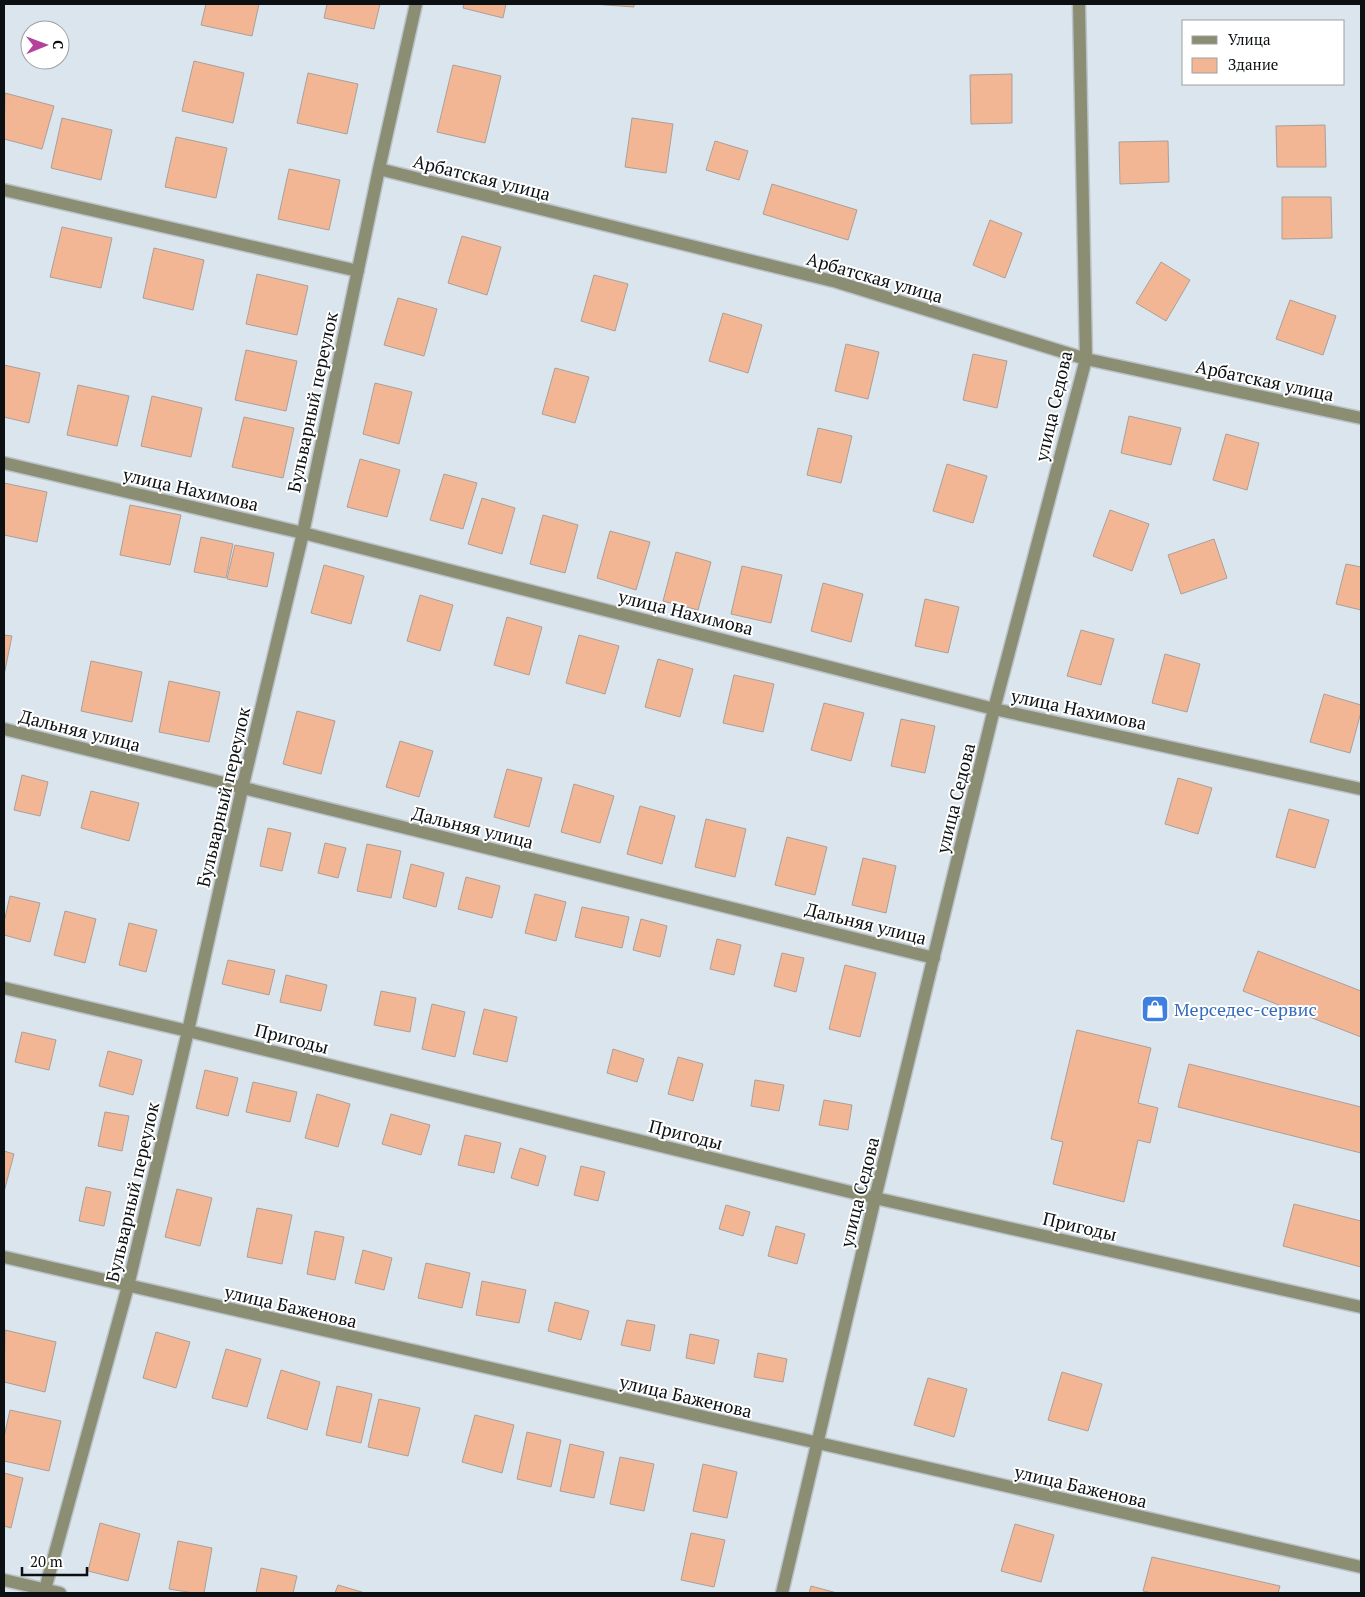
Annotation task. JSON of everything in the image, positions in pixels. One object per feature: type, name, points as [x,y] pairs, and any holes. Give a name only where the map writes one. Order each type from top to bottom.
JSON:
[{"type":"street","name":"Бульварный переулок","points":[[44,1591],[128,1286],[188,1031],[242,789],[303,533],[378,169],[416,4]]},
{"type":"street","name":"улица Седова","points":[[782,1593],[875,1198],[994,709],[1086,359],[1079,4]]},
{"type":"street","name":"Арбатская улица","points":[[378,169],[837,282],[1086,359],[1361,418]]},
{"type":"street","points":[[4,190],[358,271]]},
{"type":"street","name":"улица Нахимова","points":[[4,464],[303,533],[994,709],[1361,789]]},
{"type":"street","name":"Дальняя улица","points":[[4,729],[934,958]]},
{"type":"street","name":"Пригоды","points":[[4,988],[875,1198],[1361,1307]]},
{"type":"street","name":"улица Баженова","points":[[4,1257],[1361,1567]]},
{"type":"street","points":[[4,1580],[44,1591],[60,1593]]},
{"type":"building","points":[[206,4],[259,4],[252,36],[201,25]]},
{"type":"building","points":[[327,4],[380,4],[374,29],[324,18]]},
{"type":"building","points":[[464,4],[506,4],[503,18],[463,8]]},
{"type":"building","points":[[593,4],[634,4],[634,7]]},
{"type":"building","points":[[194,61],[244,73],[233,123],[182,111]]},
{"type":"building","points":[[453,65],[501,76],[485,143],[437,132]]},
{"type":"building","points":[[308,73],[358,84],[347,134],[297,123]]},
{"type":"building","points":[[1012,74],[1012,123],[971,124],[970,75]]},
{"type":"building","points":[[5,93],[54,106],[42,149],[4,139]]},
{"type":"building","points":[[62,118],[112,130],[101,180],[51,168]]},
{"type":"building","points":[[632,118],[673,124],[666,173],[625,167]]},
{"type":"building","points":[[1325,125],[1326,167],[1277,167],[1276,126]]},
{"type":"building","points":[[176,137],[227,148],[216,198],[165,187]]},
{"type":"building","points":[[715,141],[748,151],[739,180],[706,170]]},
{"type":"building","points":[[1168,141],[1169,182],[1120,184],[1119,142]]},
{"type":"building","points":[[289,169],[340,180],[329,230],[278,219]]},
{"type":"building","points":[[772,184],[857,210],[848,240],[763,214]]},
{"type":"building","points":[[1282,197],[1331,197],[1332,238],[1282,239]]},
{"type":"building","points":[[990,220],[1022,233],[1005,278],[973,265]]},
{"type":"building","points":[[62,227],[112,238],[101,288],[50,277]]},
{"type":"building","points":[[462,236],[501,247],[487,295],[448,283]]},
{"type":"building","points":[[154,248],[204,260],[193,310],[143,298]]},
{"type":"building","points":[[1161,262],[1190,280],[1166,321],[1136,303]]},
{"type":"building","points":[[257,274],[308,286],[297,335],[246,324]]},
{"type":"building","points":[[594,275],[628,284],[615,331],[581,321]]},
{"type":"building","points":[[398,298],[437,309],[424,356],[384,345]]},
{"type":"building","points":[[1290,300],[1336,316],[1323,355],[1276,339]]},
{"type":"building","points":[[723,313],[762,325],[748,373],[709,361]]},
{"type":"building","points":[[846,344],[879,352],[868,399],[835,391]]},
{"type":"building","points":[[246,350],[297,361],[286,411],[235,400]]},
{"type":"building","points":[[973,354],[1007,361],[997,408],[963,400]]},
{"type":"building","points":[[4,365],[40,373],[29,423],[4,417]]},
{"type":"building","points":[[555,368],[589,377],[575,423],[542,414]]},
{"type":"building","points":[[375,383],[412,392],[399,444],[363,434]]},
{"type":"building","points":[[78,385],[129,396],[117,446],[67,435]]},
{"type":"building","points":[[152,396],[202,408],[191,457],[141,446]]},
{"type":"building","points":[[1129,416],[1181,428],[1171,465],[1121,453]]},
{"type":"building","points":[[244,417],[294,428],[283,478],[232,467]]},
{"type":"building","points":[[818,428],[852,436],[841,483],[807,475]]},
{"type":"building","points":[[1226,434],[1259,443],[1247,490],[1213,480]]},
{"type":"building","points":[[360,459],[400,470],[387,517],[347,507]]},
{"type":"building","points":[[947,464],[987,476],[973,523],[933,511]]},
{"type":"building","points":[[444,474],[477,483],[463,529],[430,520]]},
{"type":"building","points":[[4,483],[47,492],[37,542],[4,535]]},
{"type":"building","points":[[482,498],[515,508],[502,554],[468,544]]},
{"type":"building","points":[[130,505],[181,515],[170,565],[120,555]]},
{"type":"building","points":[[1110,510],[1149,524],[1132,571],[1093,556]]},
{"type":"building","points":[[543,515],[578,525],[565,573],[530,564]]},
{"type":"building","points":[[610,531],[650,542],[636,590],[597,578]]},
{"type":"building","points":[[201,537],[233,544],[226,578],[194,572]]},
{"type":"building","points":[[1214,539],[1227,578],[1181,594],[1168,555]]},
{"type":"building","points":[[235,545],[274,553],[267,587],[227,579]]},
{"type":"building","points":[[676,552],[711,562],[698,610],[663,601]]},
{"type":"building","points":[[1346,564],[1361,567],[1361,610],[1336,604]]},
{"type":"building","points":[[324,565],[364,576],[351,624],[311,613]]},
{"type":"building","points":[[742,566],[782,575],[771,623],[731,614]]},
{"type":"building","points":[[823,583],[863,594],[851,642],[811,631]]},
{"type":"building","points":[[420,595],[453,605],[440,651],[407,641]]},
{"type":"building","points":[[925,599],[959,607],[948,653],[915,646]]},
{"type":"building","points":[[507,617],[542,627],[529,675],[494,665]]},
{"type":"building","points":[[1081,630],[1114,639],[1101,685],[1067,676]]},
{"type":"building","points":[[4,635],[12,636],[4,675]]},
{"type":"building","points":[[579,635],[619,646],[605,694],[566,683]]},
{"type":"building","points":[[1165,654],[1200,664],[1187,712],[1152,703]]},
{"type":"building","points":[[658,659],[693,669],[680,717],[645,707]]},
{"type":"building","points":[[91,661],[142,672],[132,722],[81,711]]},
{"type":"building","points":[[734,675],[774,684],[763,732],[723,723]]},
{"type":"building","points":[[169,681],[220,692],[209,742],[159,732]]},
{"type":"building","points":[[1324,694],[1361,705],[1361,712],[1350,753],[1310,742]]},
{"type":"building","points":[[824,703],[864,713],[851,761],[811,750]]},
{"type":"building","points":[[297,711],[335,721],[321,774],[283,764]]},
{"type":"building","points":[[901,719],[935,726],[925,773],[891,766]]},
{"type":"building","points":[[400,741],[433,751],[419,797],[386,787]]},
{"type":"building","points":[[507,769],[542,778],[529,827],[494,817]]},
{"type":"building","points":[[22,775],[48,782],[40,816],[14,810]]},
{"type":"building","points":[[1178,778],[1212,788],[1198,834],[1165,824]]},
{"type":"building","points":[[574,784],[614,796],[600,843],[561,832]]},
{"type":"building","points":[[91,791],[139,803],[129,841],[81,828]]},
{"type":"building","points":[[640,806],[675,816],[662,864],[627,854]]},
{"type":"building","points":[[1289,809],[1329,820],[1315,868],[1276,857]]},
{"type":"building","points":[[706,819],[746,829],[735,877],[695,867]]},
{"type":"building","points":[[268,828],[291,833],[282,871],[260,866]]},
{"type":"building","points":[[787,837],[827,847],[815,895],[775,885]]},
{"type":"building","points":[[325,843],[346,848],[338,878],[318,873]]},
{"type":"building","points":[[367,844],[401,851],[391,898],[357,891]]},
{"type":"building","points":[[863,858],[896,866],[886,913],[852,905]]},
{"type":"building","points":[[411,864],[444,873],[436,907],[403,898]]},
{"type":"building","points":[[466,877],[500,886],[492,918],[458,909]]},
{"type":"building","points":[[535,894],[566,902],[556,941],[525,933]]},
{"type":"building","points":[[10,896],[40,903],[30,942],[4,935],[4,922]]},
{"type":"building","points":[[582,907],[629,917],[622,948],[575,937]]},
{"type":"building","points":[[65,911],[96,919],[85,963],[54,955]]},
{"type":"building","points":[[641,919],[667,926],[660,957],[633,950]]},
{"type":"building","points":[[129,923],[157,930],[146,972],[119,965]]},
{"type":"building","points":[[717,939],[741,945],[734,975],[710,969]]},
{"type":"building","points":[[1258,951],[1361,991],[1361,1037],[1243,991]]},
{"type":"building","points":[[782,953],[804,958],[796,992],[774,986]]},
{"type":"building","points":[[228,960],[275,970],[269,995],[222,984]]},
{"type":"building","points":[[845,965],[876,973],[860,1037],[829,1029]]},
{"type":"building","points":[[286,975],[327,985],[321,1011],[280,1002]]},
{"type":"building","points":[[381,991],[416,998],[410,1032],[374,1025]]},
{"type":"building","points":[[432,1004],[465,1012],[455,1057],[422,1049]]},
{"type":"building","points":[[484,1009],[517,1017],[507,1062],[473,1054]]},
{"type":"building","points":[[1077,1030],[1151,1048],[1138,1103],[1158,1108],[1150,1143],[1138,1140],[1124,1202],[1053,1184],[1063,1142],[1051,1139]]},
{"type":"building","points":[[22,1032],[56,1040],[49,1070],[15,1062]]},
{"type":"building","points":[[613,1049],[644,1059],[637,1082],[607,1073]]},
{"type":"building","points":[[108,1051],[142,1060],[133,1095],[99,1086]]},
{"type":"building","points":[[678,1057],[703,1064],[693,1101],[668,1094]]},
{"type":"building","points":[[1189,1064],[1361,1107],[1361,1153],[1178,1107]]},
{"type":"building","points":[[205,1070],[238,1078],[228,1116],[196,1108]]},
{"type":"building","points":[[755,1080],[784,1085],[779,1111],[751,1106]]},
{"type":"building","points":[[253,1082],[297,1092],[290,1122],[246,1112]]},
{"type":"building","points":[[317,1094],[350,1104],[338,1147],[305,1138]]},
{"type":"building","points":[[824,1100],[852,1105],[848,1130],[819,1125]]},
{"type":"building","points":[[105,1112],[129,1116],[122,1151],[98,1146]]},
{"type":"building","points":[[391,1114],[430,1125],[421,1155],[382,1144]]},
{"type":"building","points":[[465,1135],[501,1143],[494,1173],[458,1165]]},
{"type":"building","points":[[520,1148],[546,1156],[538,1186],[511,1178]]},
{"type":"building","points":[[4,1151],[14,1154],[4,1192]]},
{"type":"building","points":[[581,1166],[605,1172],[598,1201],[574,1195]]},
{"type":"building","points":[[86,1187],[111,1192],[104,1226],[79,1221]]},
{"type":"building","points":[[177,1189],[212,1198],[200,1246],[165,1237]]},
{"type":"building","points":[[1294,1204],[1361,1221],[1361,1267],[1283,1246]]},
{"type":"building","points":[[726,1205],[750,1212],[743,1236],[719,1229]]},
{"type":"building","points":[[257,1208],[292,1215],[282,1264],[247,1257]]},
{"type":"building","points":[[776,1226],[805,1234],[797,1264],[768,1256]]},
{"type":"building","points":[[315,1231],[344,1237],[335,1280],[307,1274]]},
{"type":"building","points":[[363,1250],[392,1258],[384,1290],[355,1283]]},
{"type":"building","points":[[426,1263],[470,1273],[462,1308],[418,1298]]},
{"type":"building","points":[[482,1281],[526,1290],[519,1323],[476,1315]]},
{"type":"building","points":[[555,1302],[589,1311],[581,1340],[548,1331]]},
{"type":"building","points":[[627,1320],[655,1325],[650,1351],[621,1345]]},
{"type":"building","points":[[5,1330],[56,1342],[45,1392],[4,1382]]},
{"type":"building","points":[[156,1332],[190,1342],[176,1388],[143,1378]]},
{"type":"building","points":[[690,1334],[719,1340],[714,1364],[686,1358]]},
{"type":"building","points":[[226,1349],[261,1359],[247,1407],[212,1398]]},
{"type":"building","points":[[758,1353],[787,1359],[783,1382],[754,1377]]},
{"type":"building","points":[[281,1370],[320,1382],[307,1430],[267,1418]]},
{"type":"building","points":[[1062,1372],[1102,1384],[1088,1431],[1048,1420]]},
{"type":"building","points":[[928,1378],[967,1389],[954,1437],[914,1425]]},
{"type":"building","points":[[337,1386],[372,1394],[361,1443],[326,1435]]},
{"type":"building","points":[[379,1399],[420,1408],[408,1456],[368,1447]]},
{"type":"building","points":[[10,1410],[61,1421],[49,1471],[4,1461],[4,1437]]},
{"type":"building","points":[[475,1415],[514,1425],[502,1473],[462,1462]]},
{"type":"building","points":[[527,1432],[561,1440],[551,1487],[517,1479]]},
{"type":"building","points":[[570,1444],[604,1452],[594,1498],[560,1491]]},
{"type":"building","points":[[620,1457],[654,1464],[644,1511],[610,1504]]},
{"type":"building","points":[[703,1464],[737,1472],[727,1518],[693,1511]]},
{"type":"building","points":[[4,1473],[23,1478],[11,1528],[4,1526]]},
{"type":"building","points":[[100,1523],[140,1534],[128,1581],[88,1571]]},
{"type":"building","points":[[1015,1524],[1054,1535],[1041,1582],[1001,1571]]},
{"type":"building","points":[[691,1533],[725,1540],[714,1587],[681,1580]]},
{"type":"building","points":[[178,1541],[212,1548],[204,1593],[169,1589]]},
{"type":"building","points":[[1152,1557],[1280,1586],[1278,1593],[1152,1593],[1143,1591]]},
{"type":"building","points":[[261,1568],[297,1576],[293,1593],[256,1593]]},
{"type":"building","points":[[338,1585],[365,1593],[335,1593]]},
{"type":"building","points":[[811,1586],[837,1593],[809,1593]]},
{"type":"place","name":"Мерседес-сервис","points":[[1155,1009]]}]
